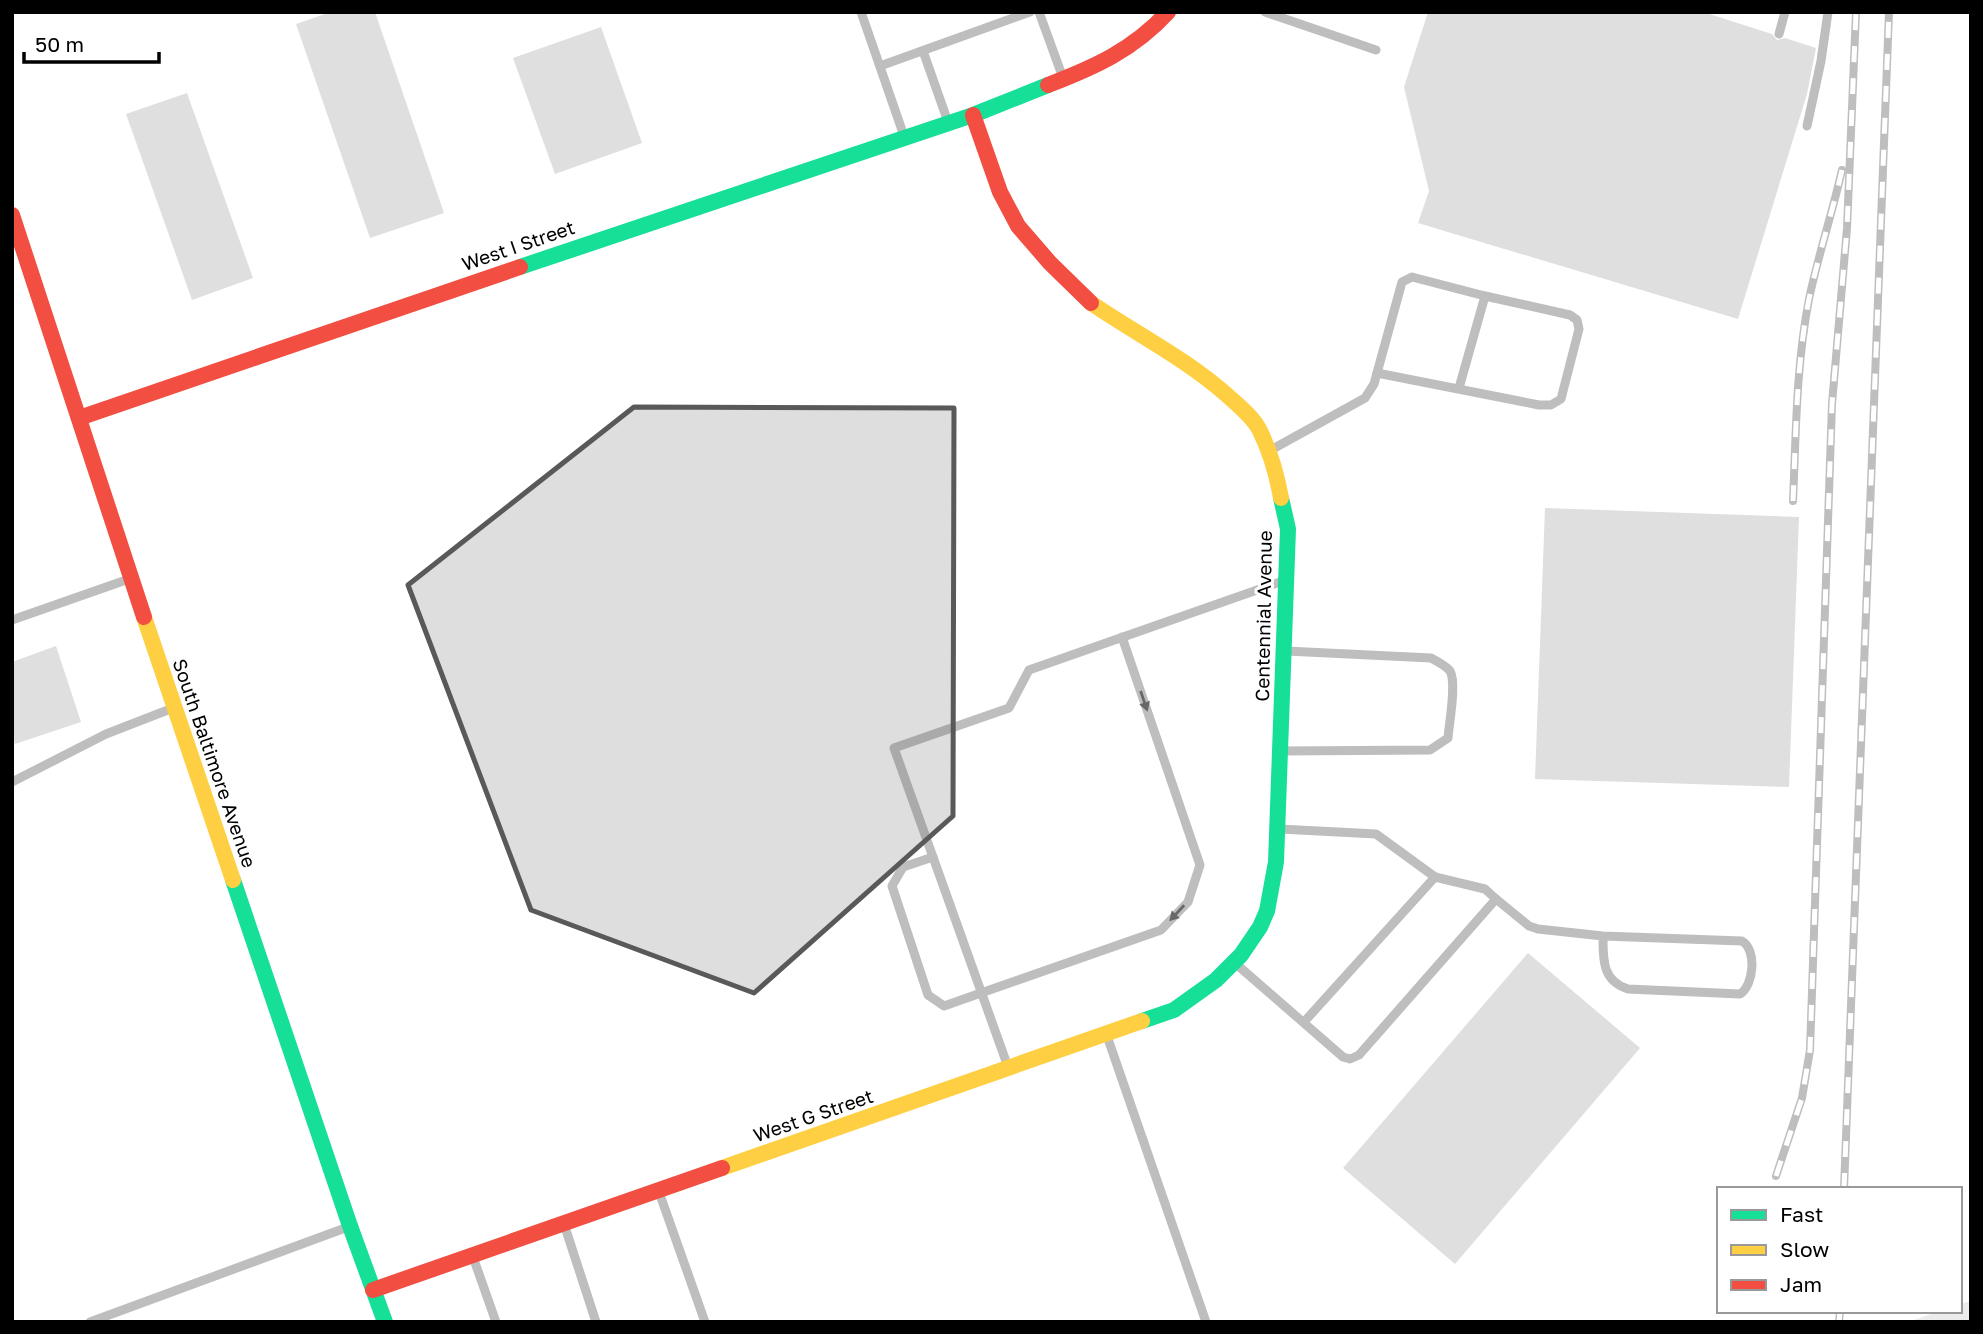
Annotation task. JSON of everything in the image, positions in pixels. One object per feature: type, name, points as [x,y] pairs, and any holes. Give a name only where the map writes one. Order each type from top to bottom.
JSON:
[{"type":"street","name":"West I Street","points":[[79,418],[573,248],[973,115],[1064,79],[1122,52],[1152,29],[1168,12]]},
{"type":"street","name":"Centennial Avenue","points":[[973,115],[1000,191],[1018,226],[1084,298],[1122,324],[1161,345],[1209,379],[1240,406],[1260,430],[1278,483],[1288,529],[1276,862],[1266,912],[1248,946]]},
{"type":"street","name":"South Baltimore Avenue","points":[[12,215],[174,708],[385,1322]]},
{"type":"street","name":"West G Street","points":[[373,1290],[1174,1010],[1210,987],[1248,946]]},
{"type":"lane","points":[[861,12],[905,138]]},
{"type":"lane","points":[[880,66],[1030,12]]},
{"type":"lane","points":[[1038,12],[1055,62],[1064,79]]},
{"type":"lane","points":[[1265,12],[1377,50]]},
{"type":"lane","points":[[1779,34],[1786,12]]},
{"type":"lane","points":[[1807,126],[1828,12]]},
{"type":"lane","points":[[923,51],[949,123]]},
{"type":"lane","points":[[1267,451],[1365,398],[1374,384],[1377,373],[1402,282],[1406,279],[1412,278],[1570,315],[1577,320],[1579,329],[1560,399],[1551,405],[1539,405],[1377,373]]},
{"type":"lane","points":[[1459,388],[1485,296]]},
{"type":"lane","points":[[12,620],[131,578]]},
{"type":"lane","points":[[1009,1069],[894,748],[1010,708],[1028,670],[1286,580]]},
{"type":"lane","points":[[933,857],[903,867],[892,886],[928,995],[944,1006],[1161,930],[1188,902],[1200,865],[1122,637]]},
{"type":"lane","points":[[1280,751],[1430,750],[1448,738],[1453,683],[1451,673],[1431,658],[1284,651]]},
{"type":"lane","points":[[12,782],[106,734],[174,708]]},
{"type":"lane","points":[[1278,829],[1376,834],[1435,877],[1485,889],[1530,926],[1538,929],[1603,936],[1742,941],[1748,944],[1750,951],[1751,983],[1740,994],[1628,989],[1618,986],[1605,969],[1603,936]]},
{"type":"lane","points":[[1304,1022],[1435,877]]},
{"type":"lane","points":[[1234,961],[1343,1057],[1350,1059],[1359,1055],[1496,899]]},
{"type":"lane","points":[[1107,1034],[1206,1322]]},
{"type":"lane","points":[[659,1191],[705,1322]]},
{"type":"lane","points":[[564,1224],[596,1322]]},
{"type":"lane","points":[[90,1322],[350,1226]]},
{"type":"lane","points":[[473,1255],[496,1322]]},
{"type":"highlighted area","points":[[634,407],[954,408],[953,816],[754,993],[531,910],[408,585]]},
{"type":"shaded area","points":[[1971,1301],[1971,1322],[1908,1322],[1934,1313],[1962,1313],[1962,1303]]},
{"type":"building","points":[[331,12],[375,12],[444,213],[370,238],[296,24]]},
{"type":"building","points":[[1428,12],[1703,12],[1772,34],[1777,40],[1785,38],[1816,48],[1807,94],[1738,319],[1418,223],[1429,191],[1404,87]]},
{"type":"building","points":[[601,27],[642,143],[555,174],[513,58]]},
{"type":"building","points":[[187,93],[253,278],[192,300],[126,114]]},
{"type":"building","points":[[1545,508],[1799,517],[1789,787],[1535,779]]},
{"type":"building","points":[[56,646],[81,722],[15,744],[12,735],[12,662]]},
{"type":"building","points":[[1528,953],[1640,1048],[1455,1264],[1343,1168]]},
{"type":"railway","points":[[1776,1176],[1802,1098],[1810,1050],[1832,404],[1847,228],[1856,12]]},
{"type":"railway","points":[[1844,1187],[1889,12]]},
{"type":"railway","points":[[1793,501],[1801,349],[1813,283],[1842,170]]},
{"type":"railway","points":[[1839,1322],[1840,1313]]},
{"type":"traffic: fast","points":[[520,267],[973,115],[1048,85]]},
{"type":"traffic: fast","points":[[1142,1021],[1174,1010],[1216,980],[1241,955],[1260,927],[1267,911],[1276,862],[1288,529],[1281,498]]},
{"type":"traffic: fast","points":[[233,880],[385,1322]]},
{"type":"traffic: slow","points":[[1091,303],[1195,370],[1246,412],[1257,426],[1267,447],[1281,498]]},
{"type":"traffic: slow","points":[[144,617],[233,880]]},
{"type":"traffic: slow","points":[[722,1168],[1142,1021]]},
{"type":"traffic: jam","points":[[1048,85],[1082,71],[1127,47],[1168,12]]},
{"type":"traffic: jam","points":[[973,115],[1000,192],[1018,226],[1050,263],[1091,303]]},
{"type":"traffic: jam","points":[[12,215],[144,617]]},
{"type":"traffic: jam","points":[[79,418],[520,267]]},
{"type":"traffic: jam","points":[[373,1290],[722,1168]]}]
